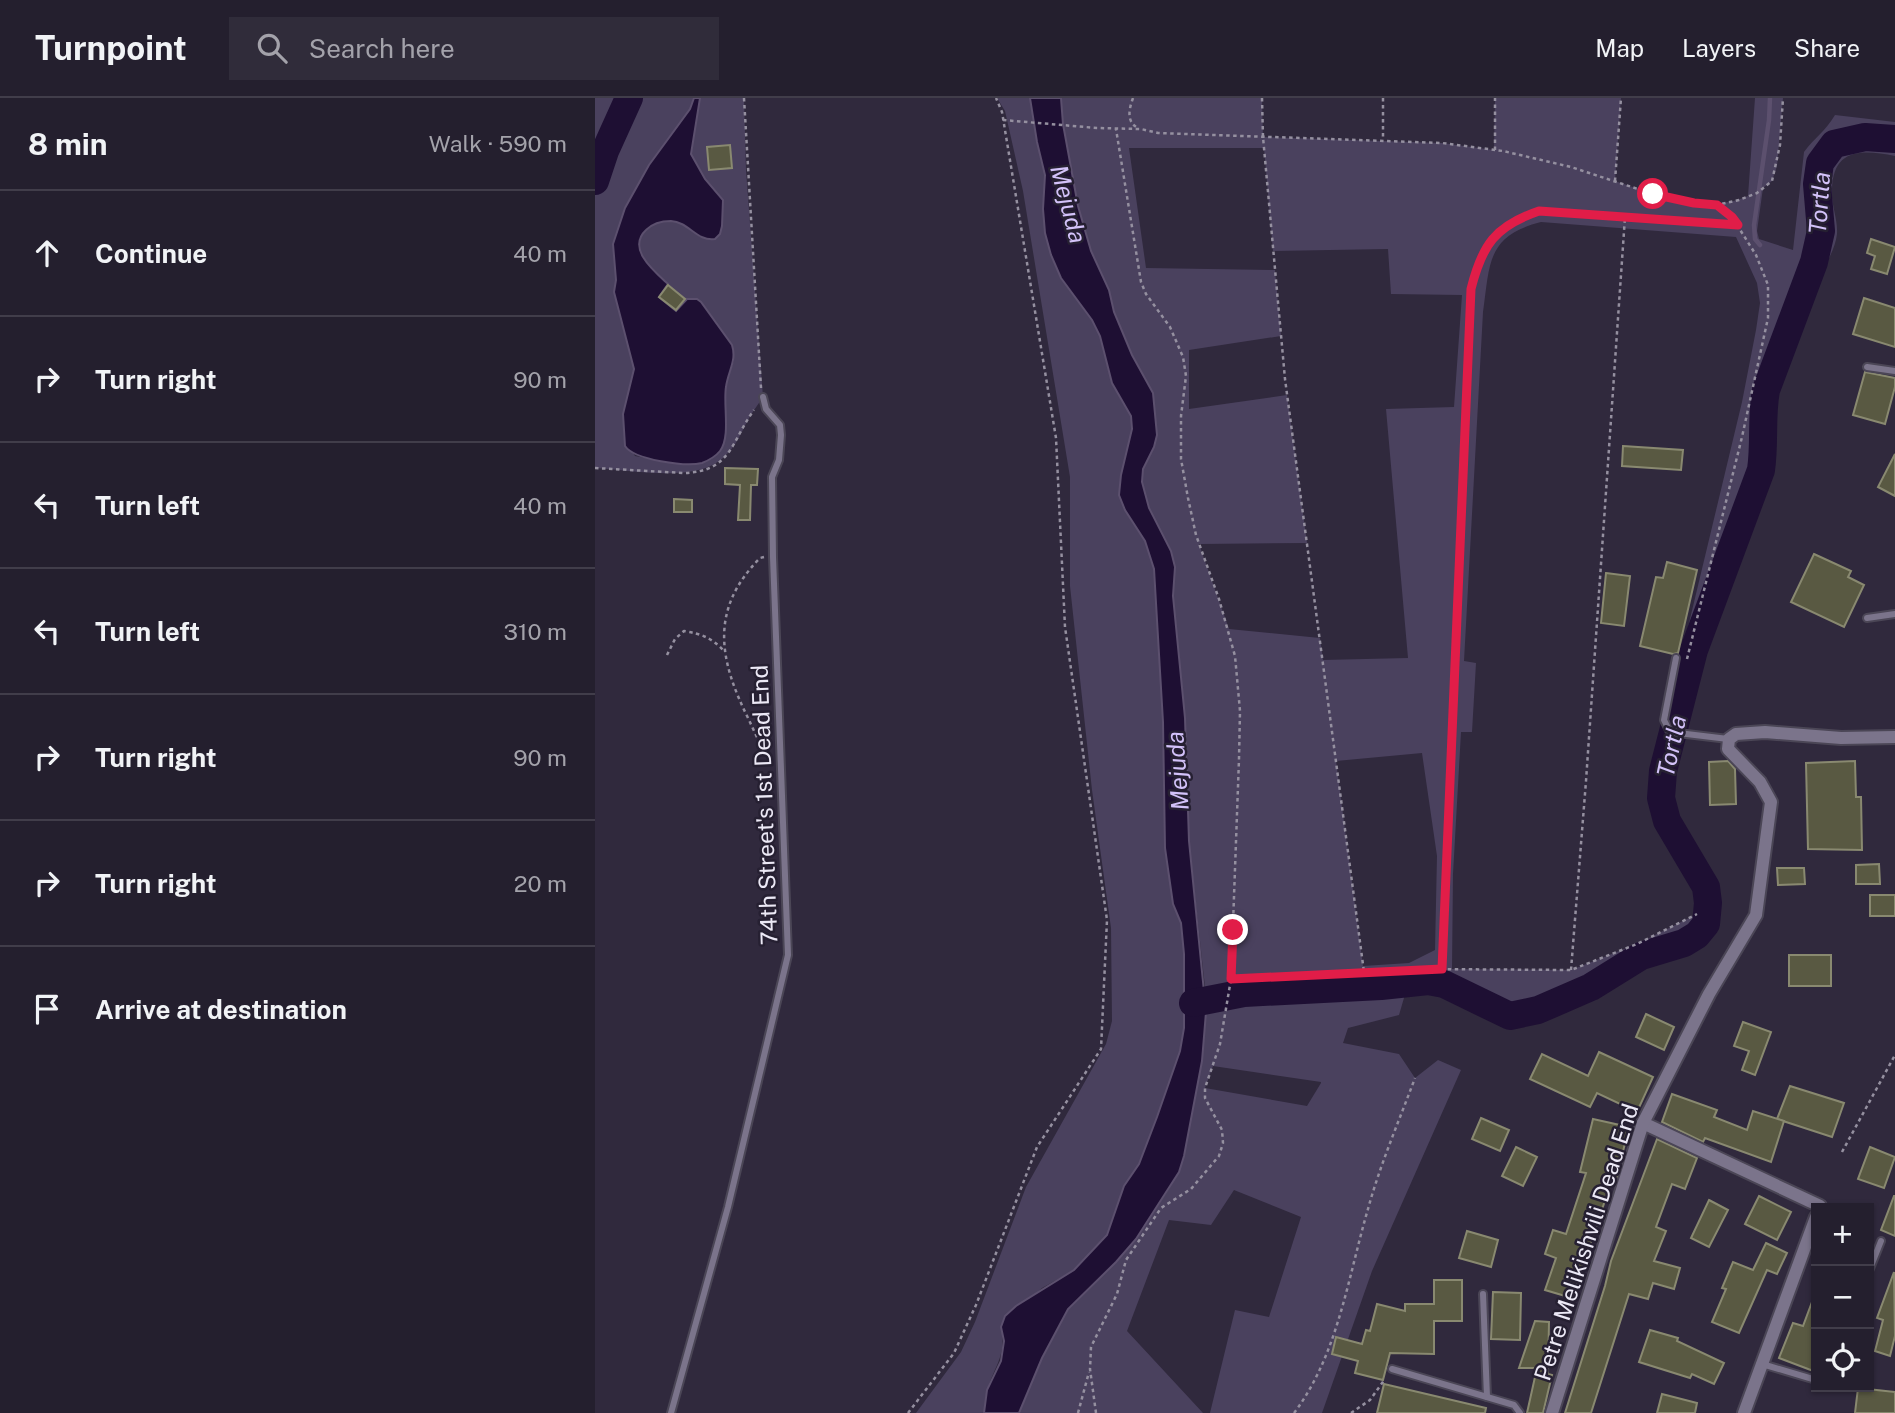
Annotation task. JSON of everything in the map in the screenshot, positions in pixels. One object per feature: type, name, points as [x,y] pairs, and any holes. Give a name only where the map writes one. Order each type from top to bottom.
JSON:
[{"type":"street","points":[[1729,744],[1736,734],[1765,732],[1841,738],[1895,737]]},
{"type":"street","name":"Petre Melikishvili Dead End","points":[[1552,1413],[1643,1123],[1709,994],[1756,915],[1771,802],[1760,782],[1729,744]]},
{"type":"street","points":[[1643,1123],[1811,1207]]},
{"type":"street","points":[[1744,1413],[1811,1232]]},
{"type":"lane","points":[[1867,367],[1895,371]]},
{"type":"lane","name":"74th Street's 1st Dead End","points":[[671,1413],[728,1208],[788,955],[773,557],[772,477],[779,460],[781,435],[780,425],[766,409],[763,397]]},
{"type":"lane","points":[[1867,618],[1895,614]]},
{"type":"lane","points":[[1676,658],[1664,720],[1669,732],[1729,744]]},
{"type":"lane","points":[[1871,1266],[1881,1241]]},
{"type":"lane","points":[[1483,1294],[1487,1397]]},
{"type":"lane","points":[[1762,1364],[1811,1379]]},
{"type":"lane","points":[[1392,1370],[1514,1405],[1520,1413]]},
{"type":"path","points":[[595,468],[695,473],[713,467],[735,445],[763,397],[746,170],[744,98]]},
{"type":"path","points":[[908,1413],[954,1353],[976,1305],[1037,1147],[1101,1048],[1107,920],[1065,627],[1056,438],[1003,120],[996,98]]},
{"type":"path","points":[[1133,98],[1129,117],[1132,125],[1141,130]]},
{"type":"path","points":[[1262,98],[1263,136],[1285,379],[1364,972]]},
{"type":"path","points":[[1383,98],[1383,141]]},
{"type":"path","points":[[1495,98],[1495,150]]},
{"type":"path","points":[[1615,181],[1621,98]]},
{"type":"path","points":[[1003,120],[1158,133],[1441,143],[1495,150],[1571,167],[1680,200],[1717,205],[1739,200],[1772,181],[1777,166],[1783,98]]},
{"type":"path","points":[[1096,1413],[1090,1369],[1091,1347],[1117,1294],[1126,1260],[1161,1208],[1191,1189],[1219,1156],[1223,1143],[1222,1130],[1205,1098],[1205,1088],[1220,1044],[1231,979],[1240,711],[1235,656],[1219,599],[1196,535],[1181,459],[1181,416],[1186,376],[1183,357],[1170,327],[1146,294],[1141,282],[1116,129]]},
{"type":"path","points":[[1684,670],[1742,437],[1768,318],[1768,285],[1756,255],[1732,217],[1717,205]]},
{"type":"path","points":[[1442,969],[1471,289],[1476,267],[1483,250],[1495,235],[1539,211],[1738,225]]},
{"type":"path","points":[[1571,970],[1587,780],[1625,217]]},
{"type":"path","points":[[773,557],[760,558],[744,574],[736,587],[724,631],[725,660],[740,702],[765,753],[780,772]]},
{"type":"path","points":[[667,655],[675,639],[684,631],[713,639],[725,651]]},
{"type":"path","points":[[1231,979],[1442,969],[1571,970],[1637,944],[1697,914]]},
{"type":"path","points":[[1842,1153],[1895,1055]]},
{"type":"path","points":[[1294,1413],[1311,1391],[1328,1349],[1341,1312],[1368,1206],[1415,1078]]},
{"type":"path","points":[[1078,1413],[1090,1369]]},
{"type":"path","points":[[1351,1413],[1370,1399],[1392,1370]]},
{"type":"shaded area","points":[[595,98],[628,98],[621,115],[629,98],[694,98],[690,109],[649,165],[625,208],[613,244],[616,280],[614,293],[634,369],[623,414],[624,438],[635,456],[672,463],[701,463],[724,438],[726,385],[734,360],[732,345],[696,299],[692,298],[676,311],[659,297],[668,284],[645,261],[639,244],[647,229],[665,221],[683,224],[700,237],[720,234],[723,200],[693,161],[692,135],[700,98],[744,98],[746,170],[763,397],[729,452],[713,465],[699,470],[664,473],[595,468],[595,181],[602,161],[595,175]]},
{"type":"shaded area","points":[[997,98],[1030,98],[1045,175],[1043,209],[1045,233],[1051,255],[1061,278],[1092,319],[1100,336],[1112,383],[1131,416],[1132,429],[1121,475],[1125,510],[1145,541],[1154,569],[1163,722],[1165,848],[1173,904],[1181,923],[1184,954],[1184,1028],[1180,1051],[1157,1117],[1139,1164],[1124,1186],[1107,1235],[1074,1270],[1042,1288],[1001,1327],[1001,1353],[987,1391],[984,1413],[916,1413],[961,1352],[1026,1187],[1106,1044],[1112,1021],[1111,928],[1092,790],[1070,586],[1070,477],[1023,191],[1005,111]]},
{"type":"shaded area","points":[[1061,98],[1262,98],[1263,137],[1442,143],[1494,150],[1495,98],[1621,98],[1615,181],[1681,201],[1715,204],[1748,196],[1755,98],[1783,98],[1777,166],[1772,181],[1763,188],[1757,231],[1759,239],[1793,250],[1804,152],[1835,115],[1895,122],[1895,156],[1872,153],[1852,155],[1838,166],[1834,176],[1832,196],[1836,240],[1815,284],[1806,283],[1766,390],[1762,412],[1765,444],[1761,470],[1694,650],[1663,771],[1661,798],[1667,821],[1706,887],[1706,924],[1697,935],[1684,943],[1641,956],[1606,980],[1538,1010],[1510,1016],[1488,1005],[1486,1009],[1421,988],[1406,991],[1399,1015],[1348,1028],[1343,1043],[1399,1054],[1415,1078],[1438,1060],[1461,1070],[1372,1271],[1322,1413],[1210,1413],[1235,1310],[1269,1317],[1301,1217],[1234,1190],[1211,1225],[1169,1220],[1127,1331],[1203,1413],[1019,1413],[1042,1358],[1068,1309],[1136,1239],[1169,1189],[1184,1156],[1202,1061],[1206,996],[1189,841],[1185,718],[1173,596],[1174,579],[1142,482],[1143,469],[1157,435],[1153,393],[1132,355],[1114,312],[1109,290],[1091,251],[1078,206]],"holes":[[[1129,148],[1264,148],[1273,251],[1388,249],[1391,294],[1462,295],[1454,407],[1386,409],[1408,658],[1323,660],[1320,638],[1229,629],[1199,544],[1307,543],[1287,395],[1189,409],[1189,350],[1281,336],[1275,270],[1146,268]],[[1541,222],[1736,237],[1757,283],[1760,303],[1742,402],[1678,669],[1652,794],[1657,816],[1698,891],[1697,914],[1637,944],[1571,970],[1452,969],[1453,874],[1461,732],[1472,732],[1476,663],[1464,661],[1483,312],[1494,254],[1510,235]],[[1422,753],[1437,856],[1435,950],[1409,963],[1363,966],[1336,761]],[[1213,1066],[1321,1082],[1307,1106],[1205,1088]]]},
{"type":"water","points":[[694,98],[700,98],[691,154],[705,179],[723,200],[720,234],[715,239],[703,238],[671,221],[646,230],[639,245],[645,260],[668,284],[659,297],[676,311],[687,299],[697,299],[732,345],[733,361],[725,394],[726,429],[723,445],[718,453],[702,463],[684,464],[649,459],[625,446],[623,414],[634,369],[614,292],[616,280],[613,244],[625,208],[649,165],[690,109]]},
{"type":"water","name":"Mejuda","points":[[1030,98],[1061,98],[1078,206],[1091,251],[1109,290],[1114,312],[1132,355],[1153,393],[1157,435],[1143,469],[1142,482],[1149,508],[1171,551],[1175,567],[1173,596],[1185,718],[1189,841],[1206,1012],[1202,1061],[1179,1172],[1136,1239],[1068,1309],[1042,1358],[1019,1413],[984,1413],[987,1390],[1001,1361],[1004,1341],[1001,1327],[1005,1316],[1016,1306],[1074,1270],[1107,1235],[1124,1186],[1139,1164],[1157,1117],[1180,1051],[1184,1028],[1184,954],[1181,923],[1173,904],[1165,848],[1163,722],[1154,569],[1145,541],[1125,510],[1119,495],[1132,429],[1131,416],[1112,383],[1100,336],[1092,320],[1061,278],[1051,255],[1045,233],[1043,209],[1045,175]]},
{"type":"building","points":[[730,145],[732,168],[709,170],[707,147]]},
{"type":"building","points":[[1871,239],[1895,247],[1887,274],[1871,269],[1875,256],[1867,253]]},
{"type":"building","points":[[668,285],[685,299],[676,310],[659,297]]},
{"type":"building","points":[[1864,298],[1895,308],[1895,347],[1853,334]]},
{"type":"building","points":[[1865,372],[1895,378],[1885,424],[1853,415]]},
{"type":"building","points":[[1623,446],[1683,450],[1681,470],[1622,466]]},
{"type":"building","points":[[1895,454],[1895,496],[1878,487]]},
{"type":"building","points":[[725,468],[758,469],[757,485],[751,485],[750,520],[738,520],[740,485],[725,484]]},
{"type":"building","points":[[674,499],[692,500],[692,512],[674,512]]},
{"type":"building","points":[[1814,554],[1851,571],[1848,577],[1864,585],[1844,627],[1791,602]]},
{"type":"building","points":[[1667,562],[1697,570],[1678,653],[1673,654],[1640,646],[1656,577],[1663,578]]},
{"type":"building","points":[[1606,573],[1630,576],[1624,626],[1601,623]]},
{"type":"building","points":[[1728,761],[1735,769],[1736,804],[1710,805],[1709,762]]},
{"type":"building","points":[[1855,761],[1856,797],[1861,797],[1862,850],[1808,849],[1806,763]]},
{"type":"building","points":[[1879,864],[1880,884],[1856,884],[1856,865]]},
{"type":"building","points":[[1777,868],[1804,868],[1805,884],[1778,885]]},
{"type":"building","points":[[1870,895],[1895,895],[1895,916],[1870,916]]},
{"type":"building","points":[[1789,955],[1831,955],[1831,986],[1789,986]]},
{"type":"building","points":[[1646,1014],[1674,1027],[1664,1050],[1636,1037]]},
{"type":"building","points":[[1743,1022],[1771,1032],[1755,1075],[1742,1070],[1749,1051],[1734,1046]]},
{"type":"building","points":[[1599,1052],[1653,1077],[1637,1112],[1597,1093],[1590,1107],[1530,1079],[1542,1054],[1588,1076]]},
{"type":"building","points":[[1790,1086],[1844,1103],[1832,1137],[1777,1119]]},
{"type":"building","points":[[1672,1094],[1717,1110],[1714,1117],[1747,1130],[1753,1111],[1784,1121],[1771,1162],[1705,1138],[1703,1142],[1662,1122]]},
{"type":"building","points":[[1481,1118],[1509,1130],[1500,1151],[1472,1139]]},
{"type":"building","points":[[1593,1119],[1629,1127],[1616,1180],[1612,1180],[1572,1298],[1545,1290],[1556,1258],[1545,1254],[1553,1230],[1566,1234],[1586,1173],[1580,1172]]},
{"type":"building","points":[[1657,1139],[1697,1158],[1685,1189],[1672,1184],[1656,1227],[1666,1231],[1654,1261],[1680,1268],[1674,1289],[1653,1283],[1648,1299],[1629,1294],[1591,1413],[1565,1413],[1611,1261]]},
{"type":"building","points":[[1516,1147],[1537,1157],[1523,1186],[1502,1176]]},
{"type":"building","points":[[1870,1147],[1895,1157],[1884,1188],[1858,1179]]},
{"type":"building","points":[[1759,1196],[1791,1212],[1777,1240],[1745,1224]]},
{"type":"building","points":[[1895,1196],[1895,1236],[1881,1230]]},
{"type":"building","points":[[1709,1200],[1728,1210],[1709,1247],[1691,1238]]},
{"type":"building","points":[[1467,1231],[1498,1240],[1491,1267],[1459,1258]]},
{"type":"building","points":[[1766,1243],[1787,1253],[1777,1274],[1767,1270],[1739,1333],[1712,1322],[1726,1289],[1722,1288],[1733,1262],[1753,1270]]},
{"type":"building","points":[[1894,1272],[1895,1336],[1890,1356],[1875,1351],[1883,1320],[1877,1318]]},
{"type":"building","points":[[1434,1280],[1462,1280],[1462,1321],[1434,1321],[1434,1354],[1390,1353],[1383,1380],[1355,1373],[1358,1361],[1332,1354],[1336,1337],[1362,1344],[1366,1330],[1370,1331],[1377,1304],[1405,1311],[1405,1304],[1434,1304]]},
{"type":"building","points":[[1493,1292],[1521,1293],[1520,1340],[1491,1339]]},
{"type":"building","points":[[1811,1305],[1811,1370],[1779,1358],[1793,1323],[1803,1326]]},
{"type":"building","points":[[1535,1321],[1549,1322],[1548,1374],[1552,1375],[1543,1413],[1527,1413],[1537,1368],[1519,1368]]},
{"type":"building","points":[[1650,1330],[1678,1338],[1677,1341],[1724,1363],[1714,1384],[1692,1374],[1690,1378],[1639,1362]]},
{"type":"building","points":[[1384,1384],[1486,1408],[1485,1413],[1377,1413]]},
{"type":"building","points":[[1874,1390],[1895,1392],[1895,1413],[1855,1413],[1858,1392],[1874,1392]]},
{"type":"building","points":[[1662,1394],[1697,1403],[1695,1413],[1657,1413]]},
{"type":"waterway","points":[[595,181],[605,151],[629,98]]},
{"type":"waterway","points":[[1760,245],[1755,239],[1754,225],[1770,98]]},
{"type":"waterway","name":"Tortla","points":[[1193,1003],[1244,993],[1428,981],[1444,984],[1510,1016],[1538,1010],[1591,987],[1641,956],[1684,943],[1697,935],[1706,924],[1706,887],[1667,821],[1661,798],[1663,771],[1694,650],[1761,470],[1766,390],[1814,262],[1821,231],[1817,184],[1820,163],[1834,144],[1865,137],[1895,139]]},
{"type":"route","points":[[1233,930],[1231,979],[1442,969],[1471,289],[1476,267],[1483,250],[1495,235],[1539,211],[1738,225],[1717,205],[1653,194]]}]
